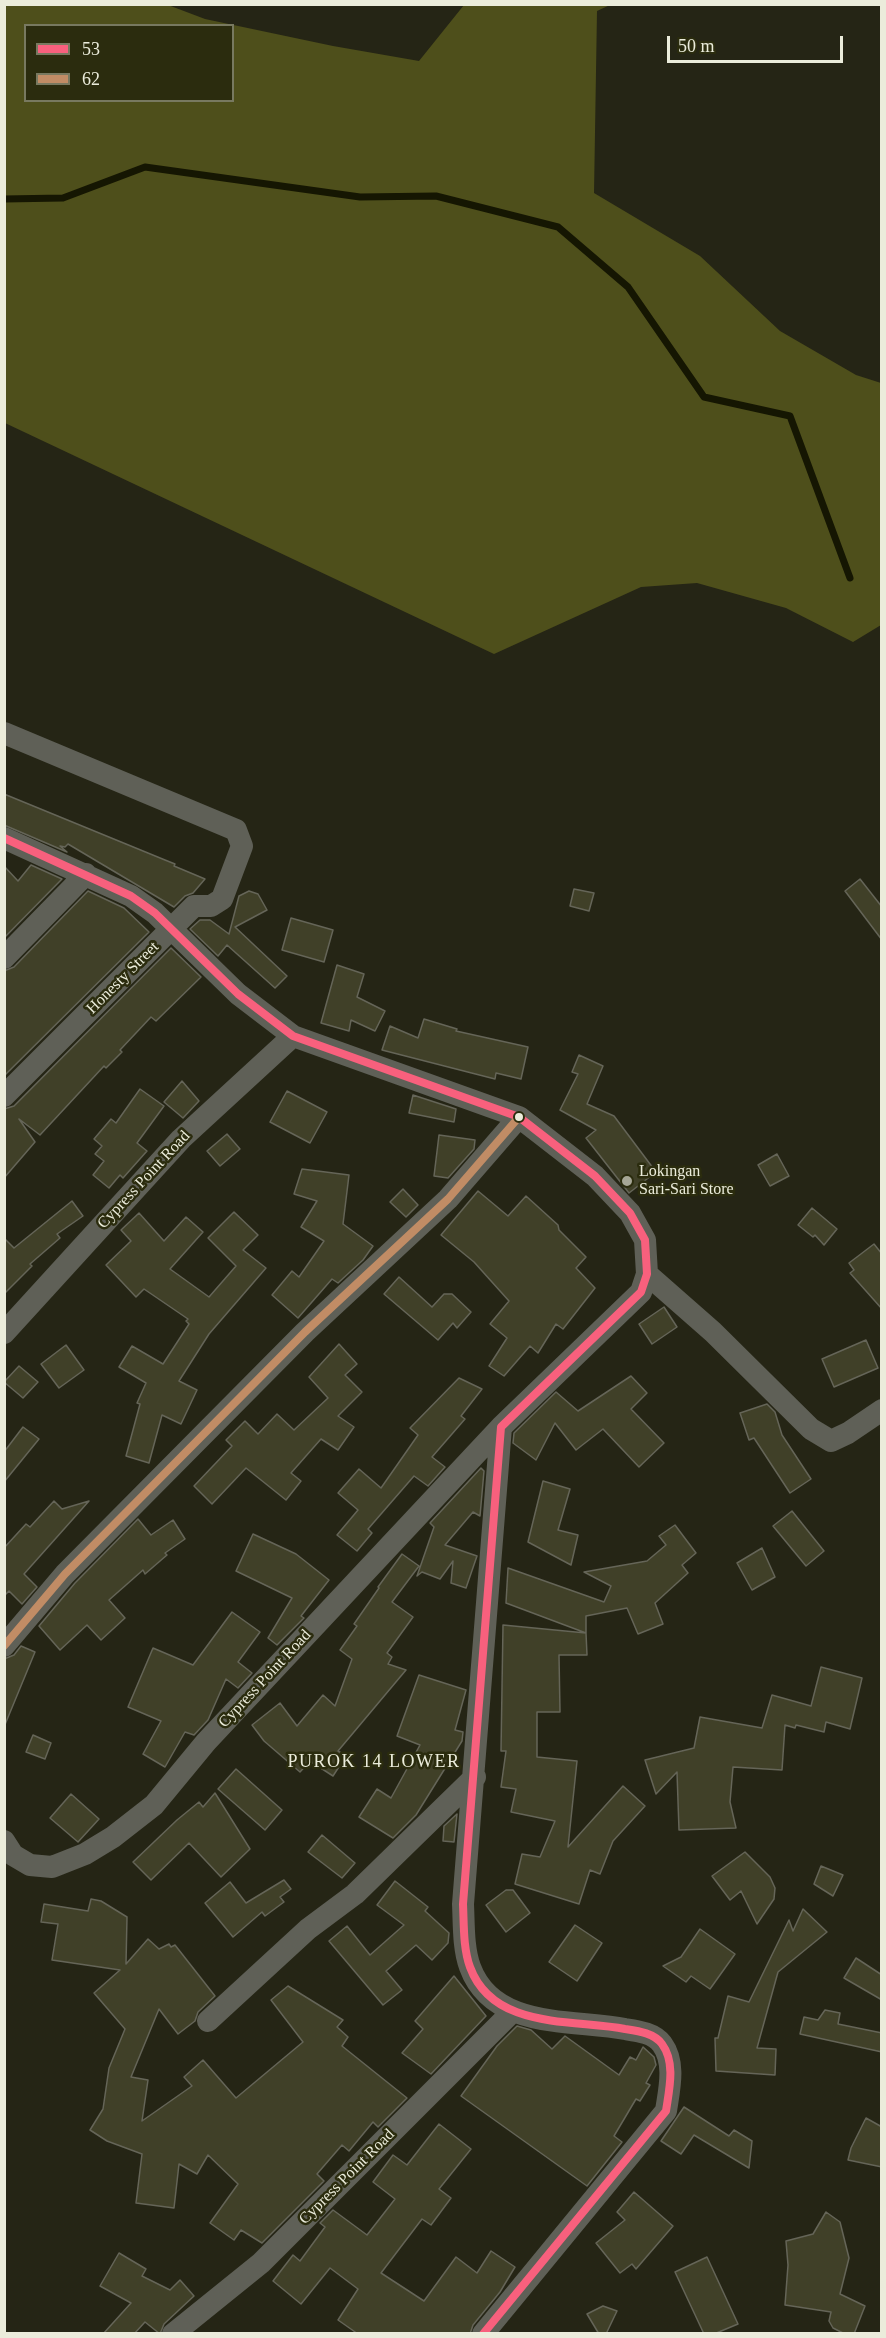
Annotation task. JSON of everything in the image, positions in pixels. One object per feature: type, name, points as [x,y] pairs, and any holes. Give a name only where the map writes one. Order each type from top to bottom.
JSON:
[{"type":"street","name":"Honesty Street","points":[[4,733],[236,830],[242,846],[222,899],[211,906],[194,906],[10,1081]]},
{"type":"street","points":[[4,838],[86,874],[131,897],[155,913],[238,994],[293,1036],[519,1117],[595,1176],[630,1214],[645,1240],[647,1274],[713,1332],[811,1430],[831,1441],[848,1433],[882,1410]]},
{"type":"street","points":[[4,958],[86,874]]},
{"type":"street","name":"Cypress Point Road","points":[[4,1333],[181,1139],[293,1036]]},
{"type":"street","points":[[4,1646],[74,1566],[305,1332],[448,1199],[519,1117]]},
{"type":"street","name":"Cypress Point Road","points":[[4,1841],[13,1855],[30,1865],[52,1867],[85,1854],[113,1837],[154,1805],[206,1742],[501,1427],[641,1292],[647,1274]]},
{"type":"street","points":[[483,2334],[666,2111],[671,2078],[668,2058],[662,2044],[644,2032],[604,2025],[546,2021],[513,2011],[490,1999],[470,1968],[465,1939],[464,1904],[501,1427]]},
{"type":"street","points":[[208,2021],[308,1929],[355,1894],[475,1777]]},
{"type":"street","name":"Cypress Point Road","points":[[173,2334],[261,2263],[513,2011]]},
{"type":"shaded area","points":[[5,4],[168,5],[205,19],[229,24],[24,24],[24,102],[234,102],[234,25],[419,61],[464,5],[610,5],[597,11],[594,193],[700,256],[780,331],[856,375],[881,383],[881,625],[853,642],[786,608],[697,583],[641,587],[494,654],[5,423]]},
{"type":"building","points":[[4,794],[175,864],[174,866],[205,879],[193,893],[185,896],[174,907],[68,844],[65,847],[60,846],[67,852],[4,825]]},
{"type":"building","points":[[31,865],[62,879],[4,938],[4,866],[18,881]]},
{"type":"building","points":[[860,879],[882,907],[882,940],[845,891]]},
{"type":"building","points":[[574,889],[594,893],[589,911],[570,906]]},
{"type":"building","points":[[88,891],[124,908],[149,932],[4,1076],[4,971],[14,967]]},
{"type":"building","points":[[249,891],[258,894],[267,910],[235,927],[287,976],[275,988],[227,945],[218,956],[190,929],[200,920],[210,920],[229,934],[239,896]]},
{"type":"building","points":[[291,918],[333,930],[324,962],[282,950]]},
{"type":"building","points":[[171,948],[201,977],[156,1021],[151,1017],[120,1050],[122,1052],[106,1068],[104,1066],[40,1135],[19,1119],[35,1142],[4,1178],[4,1109],[14,1106]]},
{"type":"building","points":[[337,965],[364,974],[357,997],[385,1011],[375,1031],[351,1020],[349,1031],[321,1023]]},
{"type":"building","points":[[424,1019],[457,1029],[456,1031],[528,1047],[521,1079],[496,1073],[495,1079],[382,1050],[390,1026],[418,1038]]},
{"type":"building","points":[[579,1055],[603,1066],[587,1104],[614,1116],[656,1172],[629,1193],[586,1138],[596,1130],[560,1110],[578,1074],[572,1072]]},
{"type":"building","points":[[182,1081],[199,1101],[183,1118],[164,1102]]},
{"type":"building","points":[[140,1089],[164,1106],[137,1143],[147,1151],[123,1178],[120,1175],[109,1188],[93,1175],[104,1161],[95,1154],[102,1146],[94,1139],[111,1119],[116,1123]]},
{"type":"building","points":[[287,1091],[327,1112],[310,1143],[270,1122]]},
{"type":"building","points":[[413,1095],[456,1109],[454,1122],[409,1113]]},
{"type":"building","points":[[227,1134],[240,1149],[220,1166],[207,1151]]},
{"type":"building","points":[[439,1135],[475,1140],[474,1149],[448,1178],[434,1176]]},
{"type":"building","points":[[777,1154],[789,1176],[770,1186],[758,1165]]},
{"type":"building","points":[[302,1169],[349,1175],[343,1224],[373,1246],[363,1260],[338,1283],[332,1279],[298,1318],[272,1295],[292,1271],[299,1277],[324,1241],[301,1227],[317,1201],[294,1194]]},
{"type":"building","points":[[403,1189],[418,1205],[406,1217],[390,1202]]},
{"type":"building","points":[[478,1191],[508,1216],[526,1196],[558,1225],[559,1230],[586,1257],[576,1268],[595,1288],[563,1329],[556,1324],[538,1353],[530,1346],[504,1376],[489,1366],[507,1338],[490,1324],[509,1301],[474,1262],[441,1235]]},
{"type":"building","points":[[72,1201],[83,1216],[57,1234],[60,1238],[30,1264],[32,1266],[4,1294],[4,1238],[14,1248]]},
{"type":"building","points":[[812,1208],[837,1229],[824,1245],[815,1235],[813,1237],[798,1225]]},
{"type":"building","points":[[234,1212],[258,1235],[243,1250],[266,1268],[209,1334],[179,1381],[197,1390],[181,1424],[162,1415],[149,1463],[126,1456],[140,1404],[137,1403],[146,1383],[119,1367],[132,1346],[163,1364],[189,1324],[186,1321],[188,1319],[144,1289],[136,1297],[106,1265],[131,1241],[121,1230],[139,1213],[164,1241],[186,1217],[203,1232],[170,1269],[209,1297],[236,1266],[208,1238]]},
{"type":"building","points":[[874,1244],[882,1254],[882,1309],[850,1273],[854,1270],[849,1263]]},
{"type":"building","points":[[399,1277],[432,1307],[444,1294],[452,1294],[471,1312],[457,1328],[453,1323],[438,1340],[384,1294]]},
{"type":"building","points":[[664,1307],[677,1327],[652,1344],[639,1324]]},
{"type":"building","points":[[866,1340],[878,1368],[834,1387],[822,1359]]},
{"type":"building","points":[[339,1344],[357,1364],[345,1375],[362,1392],[338,1416],[354,1427],[338,1450],[321,1439],[291,1473],[301,1481],[286,1500],[246,1468],[212,1504],[194,1486],[232,1446],[226,1440],[245,1421],[258,1434],[277,1414],[294,1430],[328,1398],[309,1377]]},
{"type":"building","points":[[66,1345],[84,1370],[59,1388],[41,1364]]},
{"type":"building","points":[[19,1366],[38,1382],[23,1398],[4,1382]]},
{"type":"building","points":[[631,1376],[647,1393],[631,1409],[664,1443],[639,1467],[603,1429],[576,1450],[555,1423],[536,1460],[513,1443],[514,1433],[556,1392],[578,1411]]},
{"type":"building","points":[[459,1378],[482,1389],[461,1416],[465,1419],[432,1457],[445,1467],[428,1486],[414,1476],[368,1529],[372,1533],[357,1551],[337,1535],[358,1510],[338,1493],[359,1469],[381,1488],[418,1435],[410,1428]]},
{"type":"building","points":[[767,1404],[775,1412],[782,1435],[811,1479],[790,1493],[754,1438],[749,1440],[740,1413]]},
{"type":"building","points":[[23,1427],[39,1439],[4,1482],[4,1452]]},
{"type":"building","points":[[481,1468],[484,1471],[480,1516],[473,1512],[445,1545],[477,1556],[466,1588],[451,1583],[453,1561],[440,1579],[422,1572],[417,1576],[434,1527],[430,1523]]},
{"type":"building","points":[[543,1481],[570,1489],[558,1530],[578,1535],[571,1565],[528,1542]]},
{"type":"building","points":[[54,1501],[62,1509],[89,1501],[24,1574],[37,1587],[22,1604],[9,1591],[4,1596],[4,1548],[26,1524],[30,1527]]},
{"type":"building","points":[[792,1511],[824,1551],[806,1566],[773,1526]]},
{"type":"building","points":[[138,1519],[151,1535],[173,1520],[185,1539],[165,1553],[167,1555],[145,1574],[143,1570],[109,1600],[125,1618],[101,1640],[87,1625],[60,1650],[39,1626],[75,1583]]},
{"type":"building","points":[[675,1525],[696,1553],[682,1565],[688,1573],[655,1603],[663,1624],[638,1634],[627,1608],[586,1616],[586,1633],[506,1603],[508,1568],[604,1602],[611,1586],[584,1572],[647,1561],[666,1545],[659,1536]]},
{"type":"building","points":[[253,1534],[296,1554],[329,1580],[301,1616],[304,1618],[277,1645],[268,1638],[292,1598],[236,1571]]},
{"type":"building","points":[[762,1548],[775,1577],[752,1590],[737,1563]]},
{"type":"building","points":[[402,1554],[419,1566],[392,1602],[413,1617],[387,1653],[392,1657],[388,1664],[406,1670],[338,1751],[346,1756],[333,1776],[310,1761],[300,1772],[264,1741],[252,1725],[280,1703],[297,1726],[323,1695],[335,1706],[352,1659],[340,1650],[357,1626],[354,1624]]},
{"type":"building","points":[[232,1612],[260,1632],[238,1662],[252,1673],[238,1688],[226,1679],[208,1720],[194,1735],[185,1732],[165,1767],[143,1754],[161,1721],[128,1707],[153,1648],[193,1665]]},
{"type":"building","points":[[503,1625],[586,1633],[587,1655],[559,1655],[560,1712],[537,1712],[537,1757],[577,1761],[568,1847],[623,1786],[645,1806],[613,1841],[600,1874],[590,1870],[579,1904],[515,1884],[522,1854],[540,1857],[555,1821],[511,1812],[516,1789],[501,1787],[506,1751],[501,1751]]},
{"type":"building","points":[[21,1646],[35,1652],[4,1727],[4,1659],[14,1655]]},
{"type":"building","points":[[821,1667],[862,1678],[850,1729],[826,1722],[824,1732],[796,1725],[795,1728],[785,1725],[782,1770],[733,1767],[730,1802],[736,1828],[679,1830],[677,1772],[656,1794],[645,1760],[694,1748],[700,1717],[762,1728],[772,1695],[811,1706]]},
{"type":"building","points":[[419,1675],[466,1690],[455,1730],[463,1732],[462,1741],[416,1815],[393,1838],[359,1817],[377,1789],[391,1798],[420,1745],[397,1736]]},
{"type":"building","points":[[33,1735],[51,1743],[45,1759],[26,1752]]},
{"type":"building","points":[[236,1769],[282,1810],[265,1830],[218,1789]]},
{"type":"building","points":[[215,1793],[250,1849],[221,1877],[189,1843],[151,1880],[133,1862],[177,1820],[199,1802],[203,1807]]},
{"type":"building","points":[[71,1794],[99,1819],[78,1842],[50,1818]]},
{"type":"building","points":[[457,1814],[454,1842],[443,1841],[444,1826]]},
{"type":"building","points":[[322,1835],[355,1863],[342,1878],[308,1852]]},
{"type":"building","points":[[745,1852],[770,1877],[775,1888],[774,1899],[757,1924],[741,1891],[730,1900],[712,1876]]},
{"type":"building","points":[[821,1866],[843,1875],[833,1896],[814,1884]]},
{"type":"building","points":[[284,1880],[291,1889],[280,1897],[284,1902],[265,1916],[262,1912],[233,1937],[205,1903],[230,1882],[246,1903]]},
{"type":"building","points":[[395,1881],[428,1907],[425,1911],[449,1933],[448,1943],[432,1960],[416,1945],[386,1971],[402,1990],[383,2005],[329,1941],[347,1926],[370,1955],[404,1925],[377,1905]]},
{"type":"building","points":[[506,1890],[513,1890],[530,1913],[506,1932],[486,1905]]},
{"type":"building","points":[[91,1899],[101,1901],[127,1917],[126,1964],[148,1939],[159,1949],[169,1944],[171,1947],[175,1945],[215,1996],[198,2012],[195,2021],[178,2034],[159,2009],[131,2077],[148,2080],[142,2121],[192,2086],[184,2077],[203,2060],[236,2098],[303,2042],[271,2000],[288,1986],[343,2020],[337,2027],[348,2037],[342,2046],[407,2098],[378,2127],[373,2122],[349,2151],[342,2145],[317,2174],[324,2181],[262,2243],[241,2230],[234,2240],[210,2223],[238,2184],[208,2155],[197,2174],[179,2164],[174,2208],[136,2203],[142,2154],[107,2141],[90,2130],[103,2109],[109,2068],[125,2029],[94,1993],[120,1970],[52,1960],[58,1924],[41,1922],[44,1904],[88,1911]]},
{"type":"building","points":[[803,1909],[827,1932],[778,1972],[757,2048],[776,2049],[775,2075],[716,2071],[715,2038],[718,2038],[728,1996],[749,2002],[789,1920],[793,1931]]},
{"type":"building","points":[[575,1925],[602,1943],[577,1981],[549,1962]]},
{"type":"building","points":[[700,1929],[735,1954],[710,1989],[691,1976],[686,1982],[663,1966],[681,1957]]},
{"type":"building","points":[[856,1958],[882,1975],[882,2000],[844,1978]]},
{"type":"building","points":[[454,1976],[486,2016],[431,2074],[402,2053],[423,2029],[415,2021]]},
{"type":"building","points":[[825,2010],[840,2013],[838,2024],[882,2033],[882,2052],[800,2034],[804,2017],[818,2020]]},
{"type":"building","points":[[517,2026],[531,2030],[552,2049],[565,2036],[619,2075],[630,2057],[636,2060],[643,2047],[654,2057],[656,2065],[646,2083],[650,2085],[640,2101],[636,2099],[614,2136],[622,2142],[587,2186],[461,2096],[497,2046]]},
{"type":"building","points":[[684,2107],[729,2136],[734,2130],[752,2141],[749,2168],[694,2135],[681,2154],[661,2141]]},
{"type":"building","points":[[866,2118],[882,2127],[882,2167],[848,2160],[851,2148]]},
{"type":"building","points":[[439,2124],[471,2149],[439,2189],[451,2198],[431,2225],[422,2219],[381,2273],[424,2301],[456,2257],[477,2273],[491,2251],[515,2267],[500,2292],[473,2325],[470,2334],[358,2334],[338,2320],[358,2289],[330,2268],[301,2304],[273,2281],[293,2255],[300,2261],[325,2227],[320,2223],[333,2210],[367,2235],[395,2199],[373,2182],[393,2155],[407,2165]]},
{"type":"building","points":[[634,2192],[673,2226],[636,2269],[632,2264],[620,2273],[596,2243],[625,2220],[617,2212]]},
{"type":"building","points":[[826,2212],[840,2222],[849,2258],[840,2294],[865,2306],[854,2334],[845,2334],[833,2328],[829,2321],[831,2312],[785,2305],[788,2265],[786,2241],[813,2234]]},
{"type":"building","points":[[119,2253],[146,2269],[142,2276],[170,2290],[180,2280],[194,2296],[164,2324],[160,2334],[145,2322],[134,2334],[103,2334],[131,2303],[100,2286]]},
{"type":"building","points":[[707,2257],[738,2324],[714,2334],[704,2334],[675,2272]]},
{"type":"building","points":[[603,2306],[617,2311],[606,2334],[599,2334],[587,2314]]},
{"type":"waterway","points":[[4,199],[63,198],[145,167],[360,197],[436,196],[558,227],[628,287],[704,397],[790,416],[850,578]]},
{"type":"transit line","name":"53","points":[[4,838],[131,896],[155,913],[238,994],[293,1036],[519,1117],[595,1176],[630,1213],[645,1240],[647,1274],[641,1292],[501,1427],[463,1904],[465,1944],[470,1967],[481,1987],[497,2002],[515,2012],[537,2018],[630,2030],[655,2037],[662,2044],[669,2060],[669,2094],[666,2111],[483,2334]]},
{"type":"transit line","name":"62","points":[[4,1646],[65,1574],[305,1332],[448,1199],[519,1117]]},
{"type":"place","name":"Lokingan Sari-Sari Store","points":[[627,1181]]},
{"type":"district","name":"PUROK 14 LOWER","points":[[374,1762]]}]
